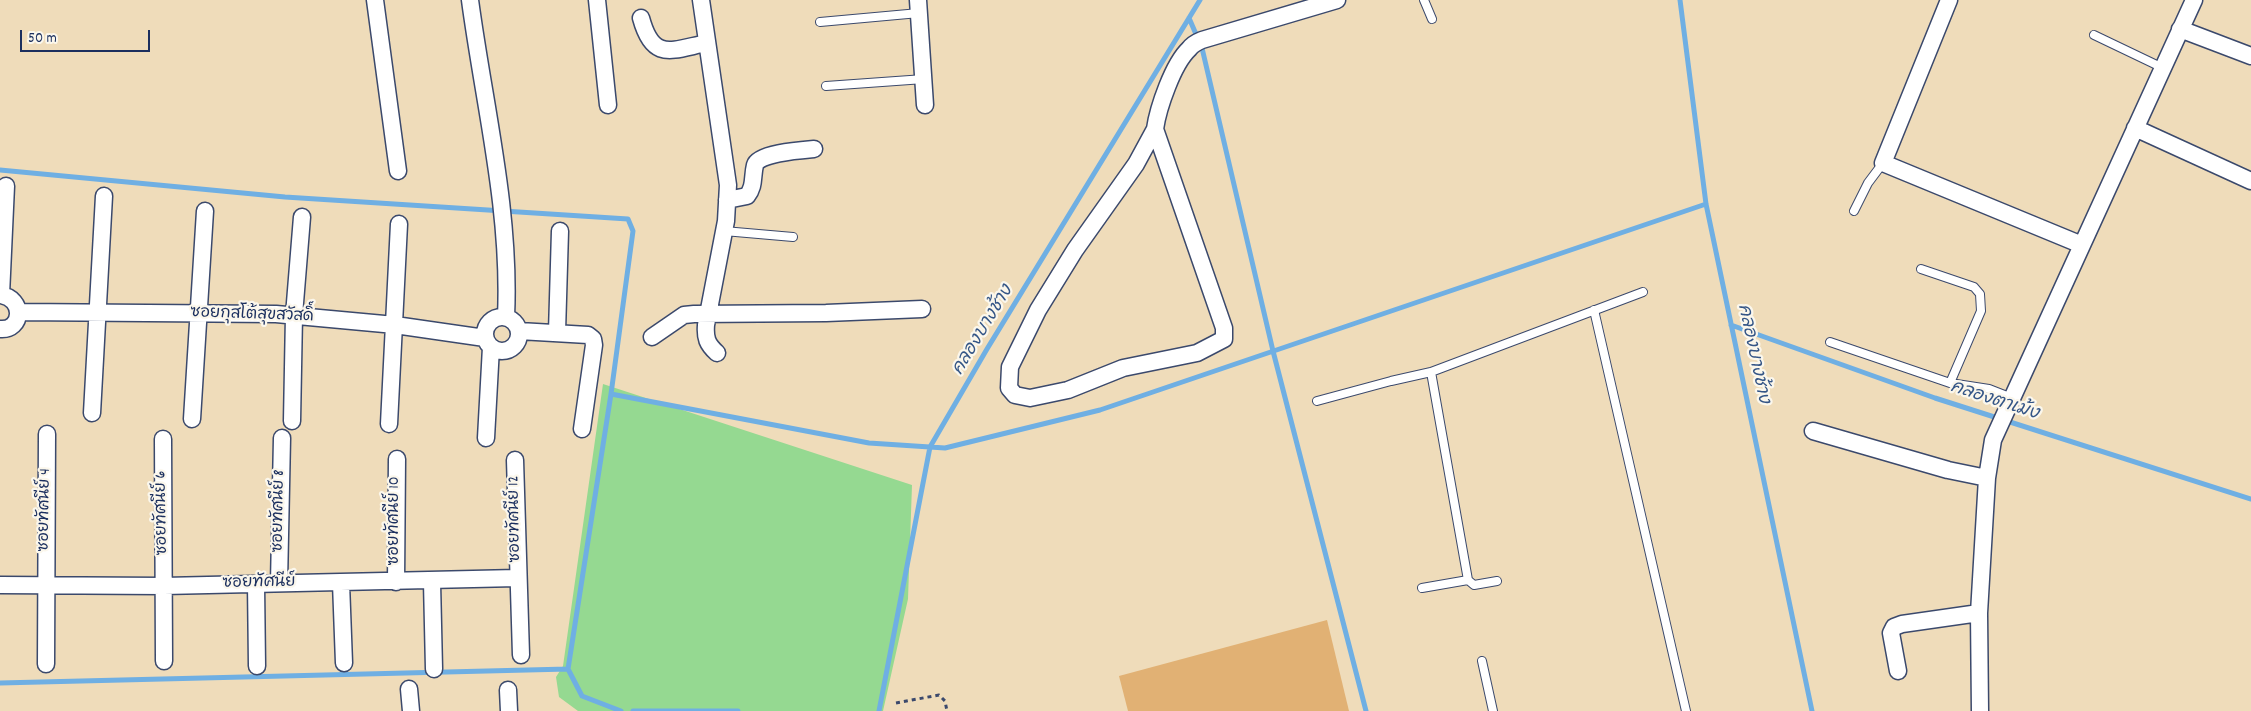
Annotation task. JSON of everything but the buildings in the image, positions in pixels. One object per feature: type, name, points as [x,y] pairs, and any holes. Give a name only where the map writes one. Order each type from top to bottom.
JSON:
[{"type":"street","points":[[375,0],[398,171]]},
{"type":"street","points":[[470,0],[501,194],[508,280],[506,317]]},
{"type":"street","points":[[597,0],[608,105]]},
{"type":"street","points":[[701,0],[728,185],[724,231],[708,313],[706,340],[709,346],[717,353]]},
{"type":"street","points":[[1155,129],[1224,328],[1224,339],[1197,353],[1123,368],[1068,390],[1030,398],[1015,395],[1009,388],[1010,367],[1038,310],[1075,250],[1136,164],[1155,129],[1158,110],[1180,59],[1196,44],[1337,0]]},
{"type":"street","points":[[1949,0],[1883,163],[2082,245]]},
{"type":"street","points":[[1980,711],[1979,614],[1987,478],[1993,440],[2194,0]]},
{"type":"street","points":[[918,7],[925,104]]},
{"type":"street","points":[[641,18],[646,36],[654,46],[672,50],[707,43]]},
{"type":"street","points":[[2180,29],[2251,56]]},
{"type":"street","points":[[2135,128],[2251,181]]},
{"type":"street","points":[[727,200],[747,196],[752,190],[755,164],[759,160],[774,154],[814,148]]},
{"type":"street","points":[[0,329],[11,326],[17,320],[18,312],[16,304],[10,297],[1,295],[6,186]]},
{"type":"street","points":[[92,413],[99,314],[104,196]]},
{"type":"street","points":[[192,419],[197,313],[205,211]]},
{"type":"street","points":[[292,421],[294,315],[302,217]]},
{"type":"street","points":[[389,424],[399,224]]},
{"type":"street","points":[[557,332],[560,231]]},
{"type":"street","points":[[652,337],[684,315],[708,313],[826,313],[922,309]]},
{"type":"street","name":"ซอยกุสโต้สุขสวัสดิ์","points":[[18,312],[294,315],[395,325],[488,343],[504,351],[510,349],[519,338],[519,331]]},
{"type":"street","points":[[486,438],[488,343],[484,332],[489,322],[500,316],[512,320],[519,331],[588,335],[593,339],[594,345],[582,429]]},
{"type":"street","points":[[1812,431],[1948,470],[1987,478]]},
{"type":"street","name":"ซอยทัศนีย์ 4","points":[[46,664],[47,434]]},
{"type":"street","name":"ซอยทัศนีย์ 8","points":[[279,583],[282,438]]},
{"type":"street","name":"ซอยทัศนีย์ 6","points":[[163,440],[164,661]]},
{"type":"street","name":"ซอยทัศนีย์ 10","points":[[396,459],[396,582]]},
{"type":"street","name":"ซอยทัศนีย์ 12","points":[[515,460],[517,578],[521,655]]},
{"type":"street","name":"ซอยทัศนีย์","points":[[0,585],[164,586],[432,582],[517,578]]},
{"type":"street","points":[[432,582],[434,669]]},
{"type":"street","points":[[342,583],[344,664]]},
{"type":"street","points":[[256,584],[257,666]]},
{"type":"street","points":[[1898,671],[1891,633],[1894,627],[1902,624],[1979,614]]},
{"type":"street","points":[[409,689],[411,711]]},
{"type":"street","points":[[508,690],[509,711]]},
{"type":"lane","points":[[1424,0],[1432,19]]},
{"type":"lane","points":[[820,22],[918,7]]},
{"type":"lane","points":[[2094,36],[2163,68]]},
{"type":"lane","points":[[826,86],[924,79]]},
{"type":"lane","points":[[1854,211],[1868,183],[1883,163]]},
{"type":"lane","points":[[724,231],[793,237]]},
{"type":"lane","points":[[1921,269],[1974,287],[1980,294],[1981,311],[1950,383]]},
{"type":"lane","points":[[1317,401],[1391,380],[1431,372],[1643,292]]},
{"type":"lane","points":[[1594,310],[1686,711]]},
{"type":"lane","points":[[1830,342],[1950,383],[1989,389],[2012,398]]},
{"type":"lane","points":[[1431,372],[1468,580],[1474,585],[1497,581]]},
{"type":"lane","points":[[1422,588],[1468,580]]},
{"type":"lane","points":[[1482,661],[1493,711]]},
{"type":"path","points":[[896,703],[939,695],[946,701],[947,711]]},
{"type":"green space","points":[[603,384],[912,485],[908,599],[883,711],[578,711],[559,697],[556,677],[563,666]]},
{"type":"waterway","name":"คลองบางช้าง","points":[[879,711],[930,447],[987,349],[1200,0]]},
{"type":"waterway","name":"คลองบางช้าง","points":[[1680,0],[1706,204],[1812,711]]},
{"type":"waterway","points":[[1189,18],[1202,48],[1273,351],[1366,711]]},
{"type":"waterway","points":[[0,170],[285,197],[628,219],[633,231],[611,394],[568,669]]},
{"type":"waterway","points":[[611,394],[869,443],[945,448],[1100,410],[1706,204]]},
{"type":"waterway","name":"คลองตาเม้ง","points":[[1731,325],[1935,398],[2251,499]]},
{"type":"waterway","points":[[0,683],[568,669],[582,696],[621,711]]},
{"type":"waterway","points":[[633,711],[738,711]]}]
